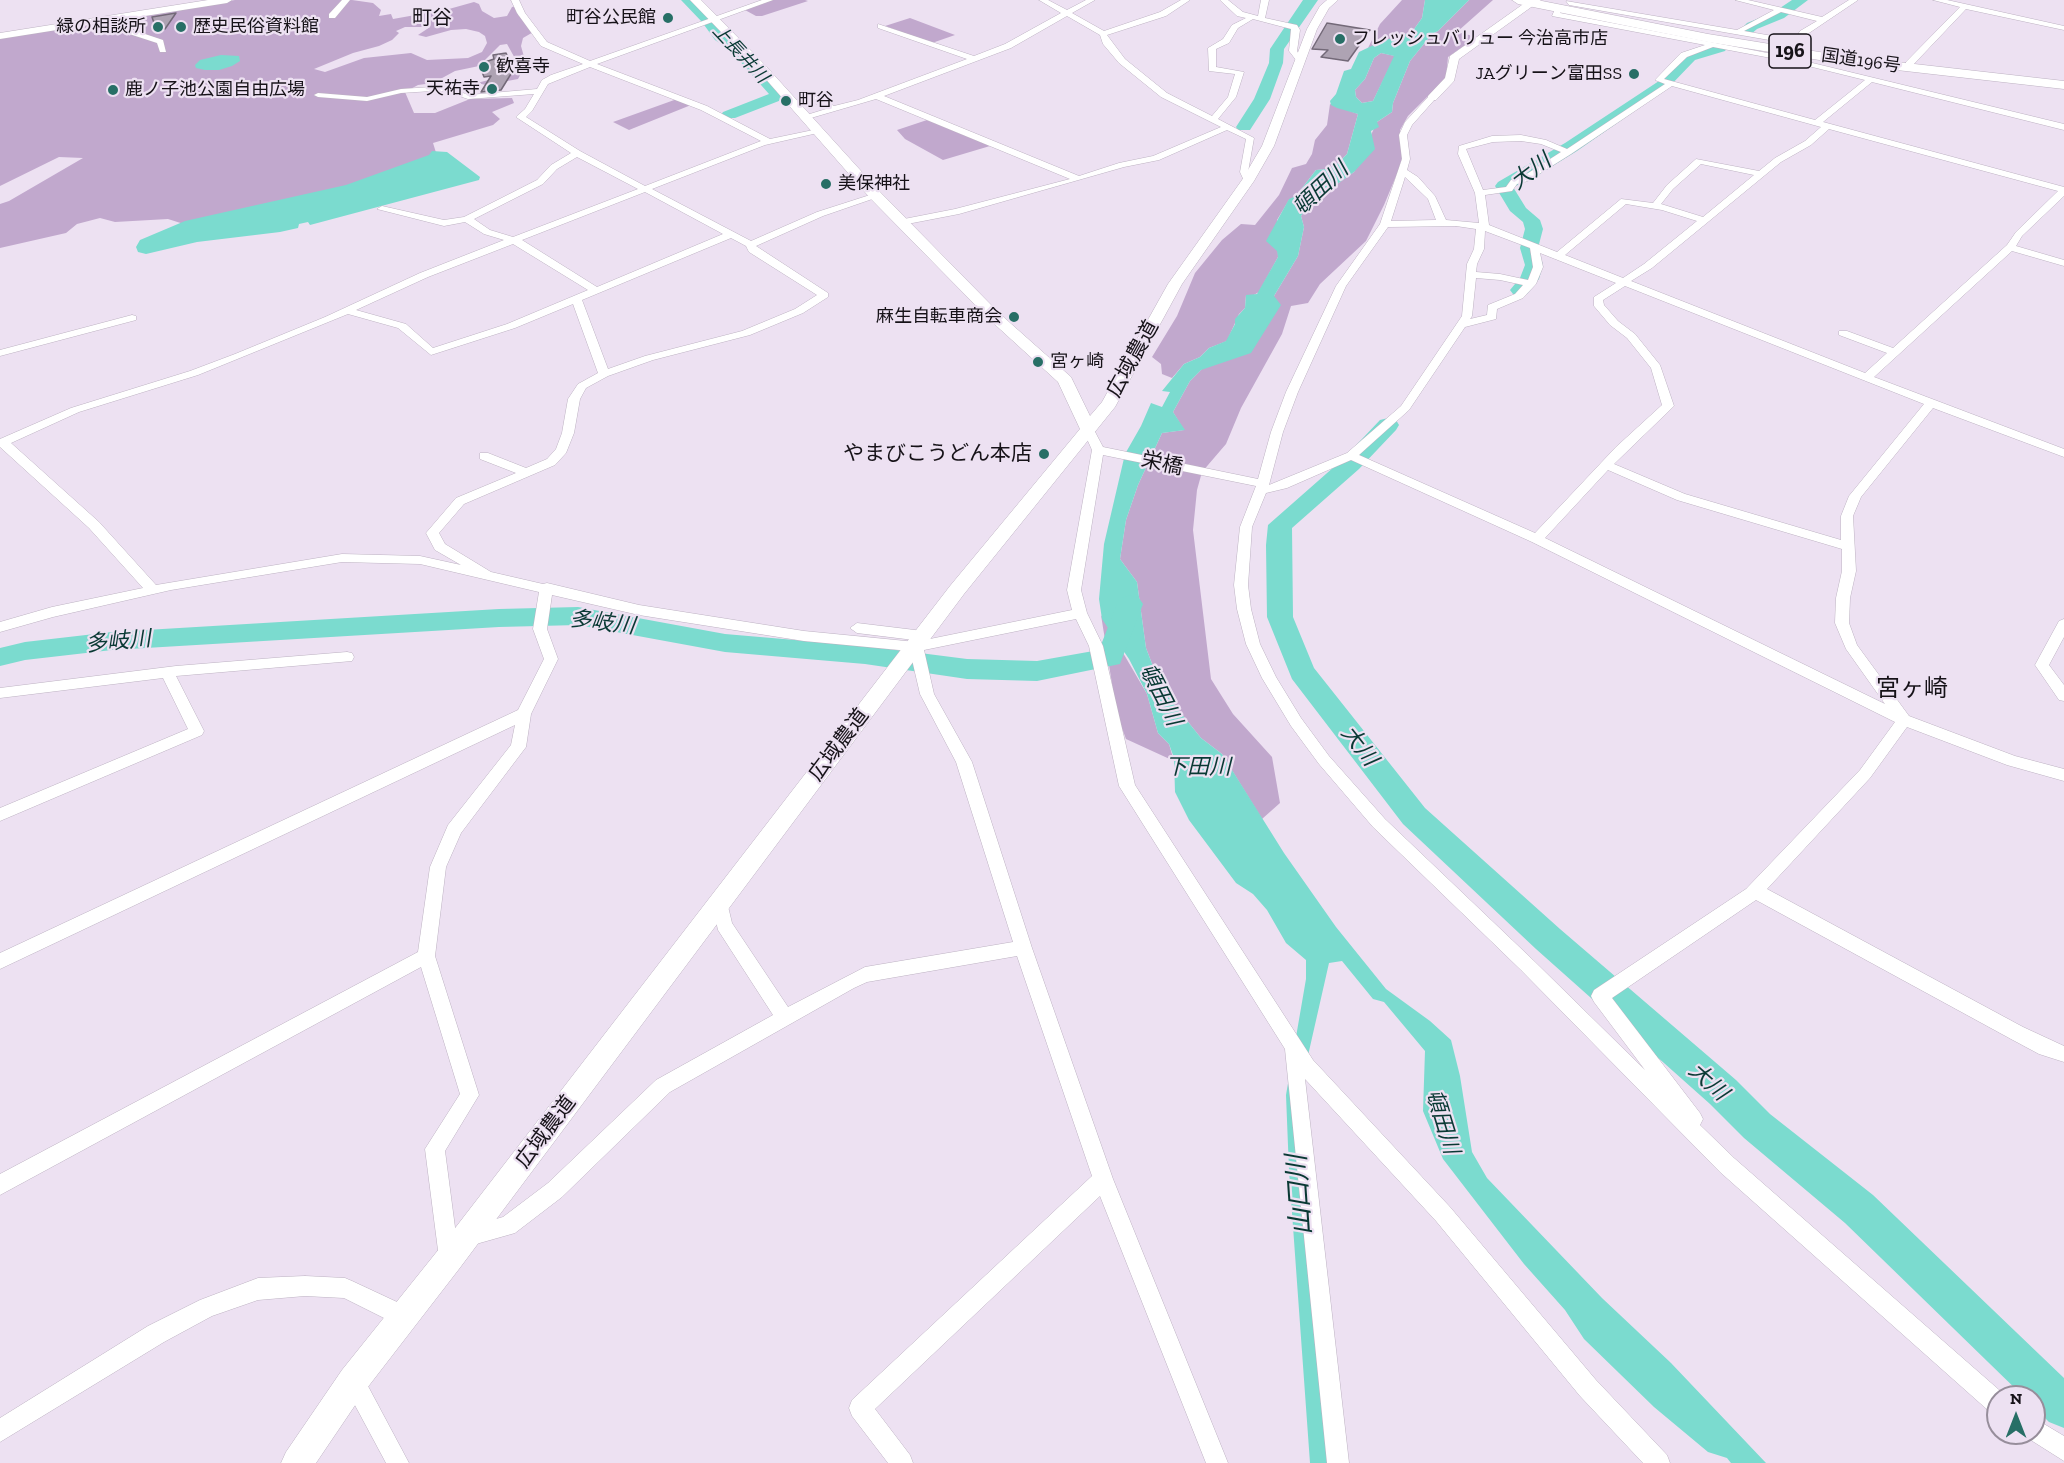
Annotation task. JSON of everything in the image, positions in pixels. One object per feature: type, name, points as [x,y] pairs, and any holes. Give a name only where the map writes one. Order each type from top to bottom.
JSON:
[{"type":"highway","name":"国道196号","points":[[1531,1],[1708,38],[2064,85]]},
{"type":"highway","name":"国道196号","points":[[1905,65],[2064,80]]},
{"type":"street","points":[[0,36],[126,18],[227,0]]},
{"type":"street","points":[[332,16],[346,0]]},
{"type":"street","points":[[515,0],[526,21],[537,31],[544,44],[624,79],[704,108],[769,142]]},
{"type":"street","points":[[695,0],[760,66],[876,196],[995,317],[1065,380],[1098,450],[1074,590],[1080,613],[1096,646],[1127,786],[1306,1066],[1443,1214],[1588,1388],[1659,1463]]},
{"type":"street","points":[[485,573],[440,547],[432,533],[460,501],[551,462],[562,450],[568,433],[574,399],[582,386],[604,374],[649,358],[746,333],[798,311],[824,295],[752,250],[751,245],[576,153],[520,117],[528,111],[545,82],[554,77],[769,0]]},
{"type":"street","points":[[1043,0],[1103,34],[1106,42],[1122,61],[1164,95],[1250,138],[1244,172],[1248,181]]},
{"type":"street","points":[[804,117],[876,96],[1008,46],[1091,0]]},
{"type":"street","points":[[1103,34],[1150,20],[1186,0]]},
{"type":"street","points":[[1224,0],[1240,15],[1294,27],[1296,30],[1293,51],[1299,58]]},
{"type":"street","points":[[1262,19],[1266,0]]},
{"type":"street","name":"広域農道","points":[[297,1463],[353,1381],[449,1259],[957,590],[1109,404],[1175,284],[1248,181],[1268,147],[1311,29],[1325,6],[1332,0]]},
{"type":"street","points":[[1739,0],[1824,20]]},
{"type":"street","points":[[1794,50],[1803,33],[1854,0]]},
{"type":"street","points":[[1938,0],[2064,28]]},
{"type":"street","points":[[1531,1],[1454,58],[1450,79],[1408,124],[1403,135],[1406,159],[1386,224],[1341,286],[1292,392],[1277,432],[1262,488],[1246,526],[1241,585],[1244,609],[1253,644],[1269,678],[1296,722],[1324,760],[1379,823],[1527,965],[1727,1165],[1986,1393]]},
{"type":"street","points":[[1569,3],[1740,34],[1794,50],[1870,80],[2064,128]]},
{"type":"street","points":[[1885,84],[1887,79],[1905,65],[1965,6]]},
{"type":"street","points":[[1740,34],[1740,30],[1745,27],[1780,10]]},
{"type":"street","points":[[1558,11],[1556,14],[1713,45],[1794,50]]},
{"type":"street","points":[[1213,120],[1232,97],[1240,72],[1212,69],[1212,48],[1226,41],[1235,27],[1252,17]]},
{"type":"street","points":[[126,18],[120,28],[160,42],[163,50]]},
{"type":"street","points":[[881,26],[974,59]]},
{"type":"street","points":[[1713,45],[1684,55],[1659,80],[2064,191]]},
{"type":"street","points":[[1816,123],[1870,80]]},
{"type":"street","points":[[1480,193],[1509,189],[1514,182],[1525,179],[1568,152],[1670,84]]},
{"type":"street","points":[[318,95],[368,99],[401,91],[432,89],[445,89],[468,97],[540,91]]},
{"type":"street","points":[[806,95],[833,109]]},
{"type":"street","points":[[876,96],[1079,179]]},
{"type":"street","points":[[1537,539],[1606,465],[1668,406],[1656,368],[1631,336],[1614,323],[1599,306],[1598,299],[1627,281],[1778,160],[1808,143],[1827,126]]},
{"type":"street","points":[[902,222],[956,212],[1122,165],[1156,158],[1227,127]]},
{"type":"street","points":[[151,591],[149,584],[94,525],[2,442],[75,410],[194,373],[347,311],[424,275],[769,142],[818,132]]},
{"type":"street","points":[[1262,488],[1283,485],[1351,456],[1405,408],[1467,316],[1472,264],[1479,249],[1483,227],[1480,193],[1462,154],[1462,148],[1492,139],[1521,138],[1543,142],[1568,152]]},
{"type":"street","points":[[382,209],[435,222],[467,219],[540,182],[554,166],[576,153]]},
{"type":"street","points":[[1655,206],[1670,187],[1699,160],[1761,174]]},
{"type":"street","points":[[1402,171],[1415,179],[1432,198],[1442,223]]},
{"type":"street","points":[[1867,377],[2010,247],[2019,234],[2064,191]]},
{"type":"street","points":[[751,245],[820,214],[876,196]]},
{"type":"street","points":[[1559,255],[1624,201],[1655,206],[1703,220]]},
{"type":"street","points":[[467,219],[487,232],[516,241],[597,291]]},
{"type":"street","points":[[1386,224],[1442,223],[1483,227],[1627,281],[1931,403],[2064,453]]},
{"type":"street","points":[[347,311],[402,326],[431,352],[511,326],[730,235]]},
{"type":"street","points":[[1461,325],[1492,317],[1492,307],[1519,296],[1530,284],[1538,267],[1534,246]]},
{"type":"street","points":[[2010,247],[2064,263]]},
{"type":"street","points":[[1471,275],[1500,277],[1530,284]]},
{"type":"street","points":[[576,299],[604,374]]},
{"type":"street","points":[[0,353],[132,318]]},
{"type":"street","points":[[1843,333],[1895,352]]},
{"type":"street","points":[[1904,720],[1851,646],[1842,623],[1849,571],[1847,516],[1856,496],[1931,403]]},
{"type":"street","name":"栄橋","points":[[1098,450],[1202,472],[1262,488]]},
{"type":"street","points":[[484,456],[525,472]]},
{"type":"street","points":[[1351,456],[1537,539],[1904,720],[2012,761],[2064,775]]},
{"type":"street","points":[[1606,465],[1681,497],[1847,546]]},
{"type":"street","points":[[0,627],[52,612],[151,591],[342,558],[420,560],[547,587],[639,610],[804,636],[919,642],[1080,613]]},
{"type":"street","points":[[449,1259],[435,1149],[470,1095],[426,956],[438,867],[454,830],[518,747],[524,714],[551,659],[540,629],[547,587]]},
{"type":"street","points":[[2064,624],[2042,665],[2064,696]]},
{"type":"street","points":[[857,628],[919,642]]},
{"type":"street","points":[[919,642],[927,694],[964,762],[1023,948],[1102,1179],[1217,1463]]},
{"type":"street","points":[[0,693],[166,672],[347,657]]},
{"type":"street","points":[[0,815],[197,731],[166,672]]},
{"type":"street","points":[[0,961],[524,714]]},
{"type":"street","points":[[1727,1165],[1600,996],[1755,891],[1865,774],[1904,720]]},
{"type":"street","points":[[1755,891],[2027,1038],[2064,1054]]},
{"type":"street","points":[[720,903],[724,925],[785,1018]]},
{"type":"street","points":[[466,1236],[508,1226],[555,1190],[663,1086],[865,975],[1023,948]]},
{"type":"street","points":[[0,1185],[426,956]]},
{"type":"street","points":[[1293,1048],[1338,1463]]},
{"type":"street","points":[[902,1463],[860,1408],[1102,1179]]},
{"type":"street","points":[[0,1431],[156,1334],[207,1307],[258,1289],[304,1286],[345,1288],[404,1317]]},
{"type":"street","points":[[353,1381],[398,1463]]},
{"type":"street","points":[[2046,1437],[2064,1450]]},
{"type":"shaded area","points":[[235,0],[352,0],[373,3],[381,10],[379,16],[391,14],[393,19],[474,2],[479,4],[482,11],[494,18],[507,16],[512,7],[520,6],[518,15],[535,31],[523,38],[521,46],[526,64],[518,79],[486,85],[477,83],[504,76],[516,69],[517,62],[507,44],[500,45],[479,66],[455,71],[433,83],[418,85],[405,92],[414,113],[435,113],[470,99],[512,98],[514,103],[492,112],[500,119],[493,125],[433,143],[438,159],[347,190],[190,226],[168,219],[115,222],[100,218],[77,224],[66,233],[0,248],[0,204],[83,158],[59,157],[0,186],[0,38]],"holes":[[[405,27],[430,27],[418,35],[426,37],[451,30],[466,29],[479,32],[485,36],[487,43],[482,52],[468,58],[427,60],[411,53],[364,58],[325,72],[314,69],[353,53],[379,46],[392,40],[399,33],[396,31]]]},
{"type":"shaded area","points":[[773,0],[808,1],[762,16],[756,16],[745,10]]},
{"type":"shaded area","points":[[1402,0],[1425,0],[1422,18],[1412,32],[1368,48],[1380,24]]},
{"type":"shaded area","points":[[1469,0],[1493,0],[1457,32],[1477,37],[1448,57],[1446,78],[1408,116],[1400,130],[1402,158],[1399,169],[1366,241],[1320,284],[1308,303],[1291,306],[1282,334],[1241,408],[1226,444],[1202,472],[1197,490],[1193,530],[1211,679],[1233,714],[1272,757],[1280,803],[1262,819],[1222,754],[1201,738],[1159,682],[1146,648],[1137,582],[1120,559],[1126,520],[1138,485],[1162,433],[1184,430],[1173,412],[1190,381],[1274,296],[1298,256],[1304,227],[1301,216],[1309,204],[1354,172],[1377,122],[1392,112],[1393,103],[1410,61],[1432,34],[1438,31]]},
{"type":"shaded area","points":[[910,18],[955,35],[932,43],[885,26]]},
{"type":"shaded area","points":[[1381,53],[1395,56],[1373,101],[1362,103],[1356,97],[1355,90],[1365,79],[1374,58]]},
{"type":"shaded area","points":[[677,99],[691,105],[629,130],[613,122]]},
{"type":"shaded area","points":[[1330,104],[1358,114],[1347,154],[1336,165],[1328,169],[1316,170],[1296,196],[1289,200],[1277,220],[1278,257],[1259,292],[1252,296],[1246,295],[1245,308],[1239,314],[1227,341],[1209,348],[1200,357],[1184,364],[1172,378],[1162,374],[1161,364],[1152,357],[1177,316],[1195,273],[1222,240],[1241,224],[1255,225],[1279,195],[1292,168],[1306,164],[1312,154],[1315,140],[1327,125]]},
{"type":"shaded area","points":[[927,120],[990,146],[943,160],[905,139],[897,130]]},
{"type":"shaded area","points":[[1101,615],[1147,694],[1158,733],[1169,744],[1174,761],[1126,739],[1117,715]]},
{"type":"water","points":[[1425,0],[1469,0],[1438,31],[1432,34],[1410,61],[1393,103],[1392,112],[1377,122],[1379,127],[1371,131],[1375,149],[1354,172],[1309,204],[1301,216],[1304,227],[1298,256],[1274,296],[1281,305],[1251,353],[1201,370],[1190,381],[1173,412],[1185,430],[1162,433],[1138,485],[1126,520],[1120,559],[1137,582],[1146,648],[1159,682],[1176,707],[1201,738],[1222,754],[1284,853],[1336,927],[1386,989],[1430,1021],[1451,1040],[1460,1076],[1472,1152],[1487,1178],[1602,1298],[1671,1363],[1766,1463],[1731,1463],[1727,1458],[1708,1452],[1654,1407],[1584,1339],[1565,1310],[1524,1264],[1443,1159],[1423,1111],[1425,1051],[1384,1002],[1373,999],[1342,961],[1329,963],[1302,1082],[1329,1463],[1310,1463],[1289,1171],[1286,1095],[1306,979],[1306,960],[1286,943],[1267,910],[1253,894],[1236,883],[1189,820],[1175,792],[1174,758],[1169,744],[1158,733],[1147,694],[1129,659],[1102,619],[1099,599],[1104,544],[1125,454],[1151,403],[1162,407],[1170,392],[1162,391],[1184,364],[1200,357],[1209,348],[1226,341],[1235,324],[1235,319],[1245,308],[1246,295],[1257,294],[1278,257],[1277,251],[1266,241],[1289,199],[1296,196],[1316,170],[1328,169],[1336,165],[1347,154],[1358,114],[1337,108],[1331,105],[1330,101],[1336,94],[1344,71],[1351,69],[1359,52],[1382,41],[1412,32],[1422,18]],"holes":[[[1381,53],[1394,56],[1373,101],[1362,103],[1356,97],[1355,90],[1365,79],[1374,58]]]},
{"type":"water","points":[[221,55],[239,56],[240,61],[219,70],[196,68],[195,65],[200,60]]},
{"type":"water","points":[[432,151],[447,152],[480,177],[479,180],[310,225],[308,222],[299,224],[298,228],[280,232],[197,242],[146,254],[138,252],[136,247],[140,240],[185,221],[346,185],[429,155]]},
{"type":"building","points":[[176,13],[165,29],[156,29],[152,17]]},
{"type":"building","name":"フレッシュバリュー 今治高市店","points":[[1327,23],[1370,30],[1348,61],[1321,57],[1328,50],[1312,49]]},
{"type":"building","points":[[506,53],[514,69],[501,90],[481,92],[491,76],[484,77],[479,64],[494,59],[493,55]]},
{"type":"waterway","name":"上長井川","points":[[688,0],[707,19],[720,37],[735,47],[779,96],[729,115]]},
{"type":"waterway","points":[[1244,127],[1262,99],[1276,63],[1277,49],[1288,30],[1296,23],[1303,8],[1311,0]]},
{"type":"waterway","name":"大川","points":[[1745,32],[1752,26],[1779,15],[1801,0]]},
{"type":"waterway","name":"大川","points":[[1520,290],[1529,279],[1534,265],[1529,248],[1534,229],[1531,220],[1519,211],[1504,186],[1509,181],[1524,176],[1571,147],[1664,84],[1690,57],[1720,48]]},
{"type":"waterway","name":"大川","points":[[1388,425],[1351,464],[1280,525],[1278,545],[1280,617],[1302,672],[1414,816],[1548,939],[1723,1092],[1757,1126],[1859,1209],[2064,1407]]},
{"type":"waterway","name":"多岐川","points":[[0,657],[25,651],[112,641],[499,618],[578,616],[725,643],[865,655],[967,669],[1037,671],[1110,657],[1130,604]]},
{"type":"place","name":"町谷公民館","points":[[668,18]]},
{"type":"place","name":"緑の相談所","points":[[158,27]]},
{"type":"place","name":"歴史民俗資料館","points":[[181,27]]},
{"type":"place","name":"フレッシュバリュー 今治高市店","points":[[1340,39]]},
{"type":"place","name":"歓喜寺","points":[[484,67]]},
{"type":"place","name":"JAグリーン富田SS","points":[[1634,74]]},
{"type":"place","name":"天祐寺","points":[[492,89]]},
{"type":"place","name":"鹿ノ子池公園自由広場","points":[[113,90]]},
{"type":"place","name":"町谷","points":[[786,101]]},
{"type":"place","name":"美保神社","points":[[826,184]]},
{"type":"place","name":"麻生自転車商会","points":[[1014,317]]},
{"type":"place","name":"宮ヶ崎","points":[[1038,362]]},
{"type":"place","name":"やまびこうどん本店","points":[[1044,454]]},
{"type":"district","name":"町谷","points":[[432,18]]},
{"type":"district","name":"宮ヶ崎","points":[[1912,689]]},
{"type":"water label","name":"頓田川","points":[[1321,189]]},
{"type":"water label","name":"頓田川","points":[[1160,695]]},
{"type":"water label","name":"下田川","points":[[1198,768]]},
{"type":"water label","name":"頓田川","points":[[1442,1122]]},
{"type":"water label","name":"山口川","points":[[1300,1195]]}]
